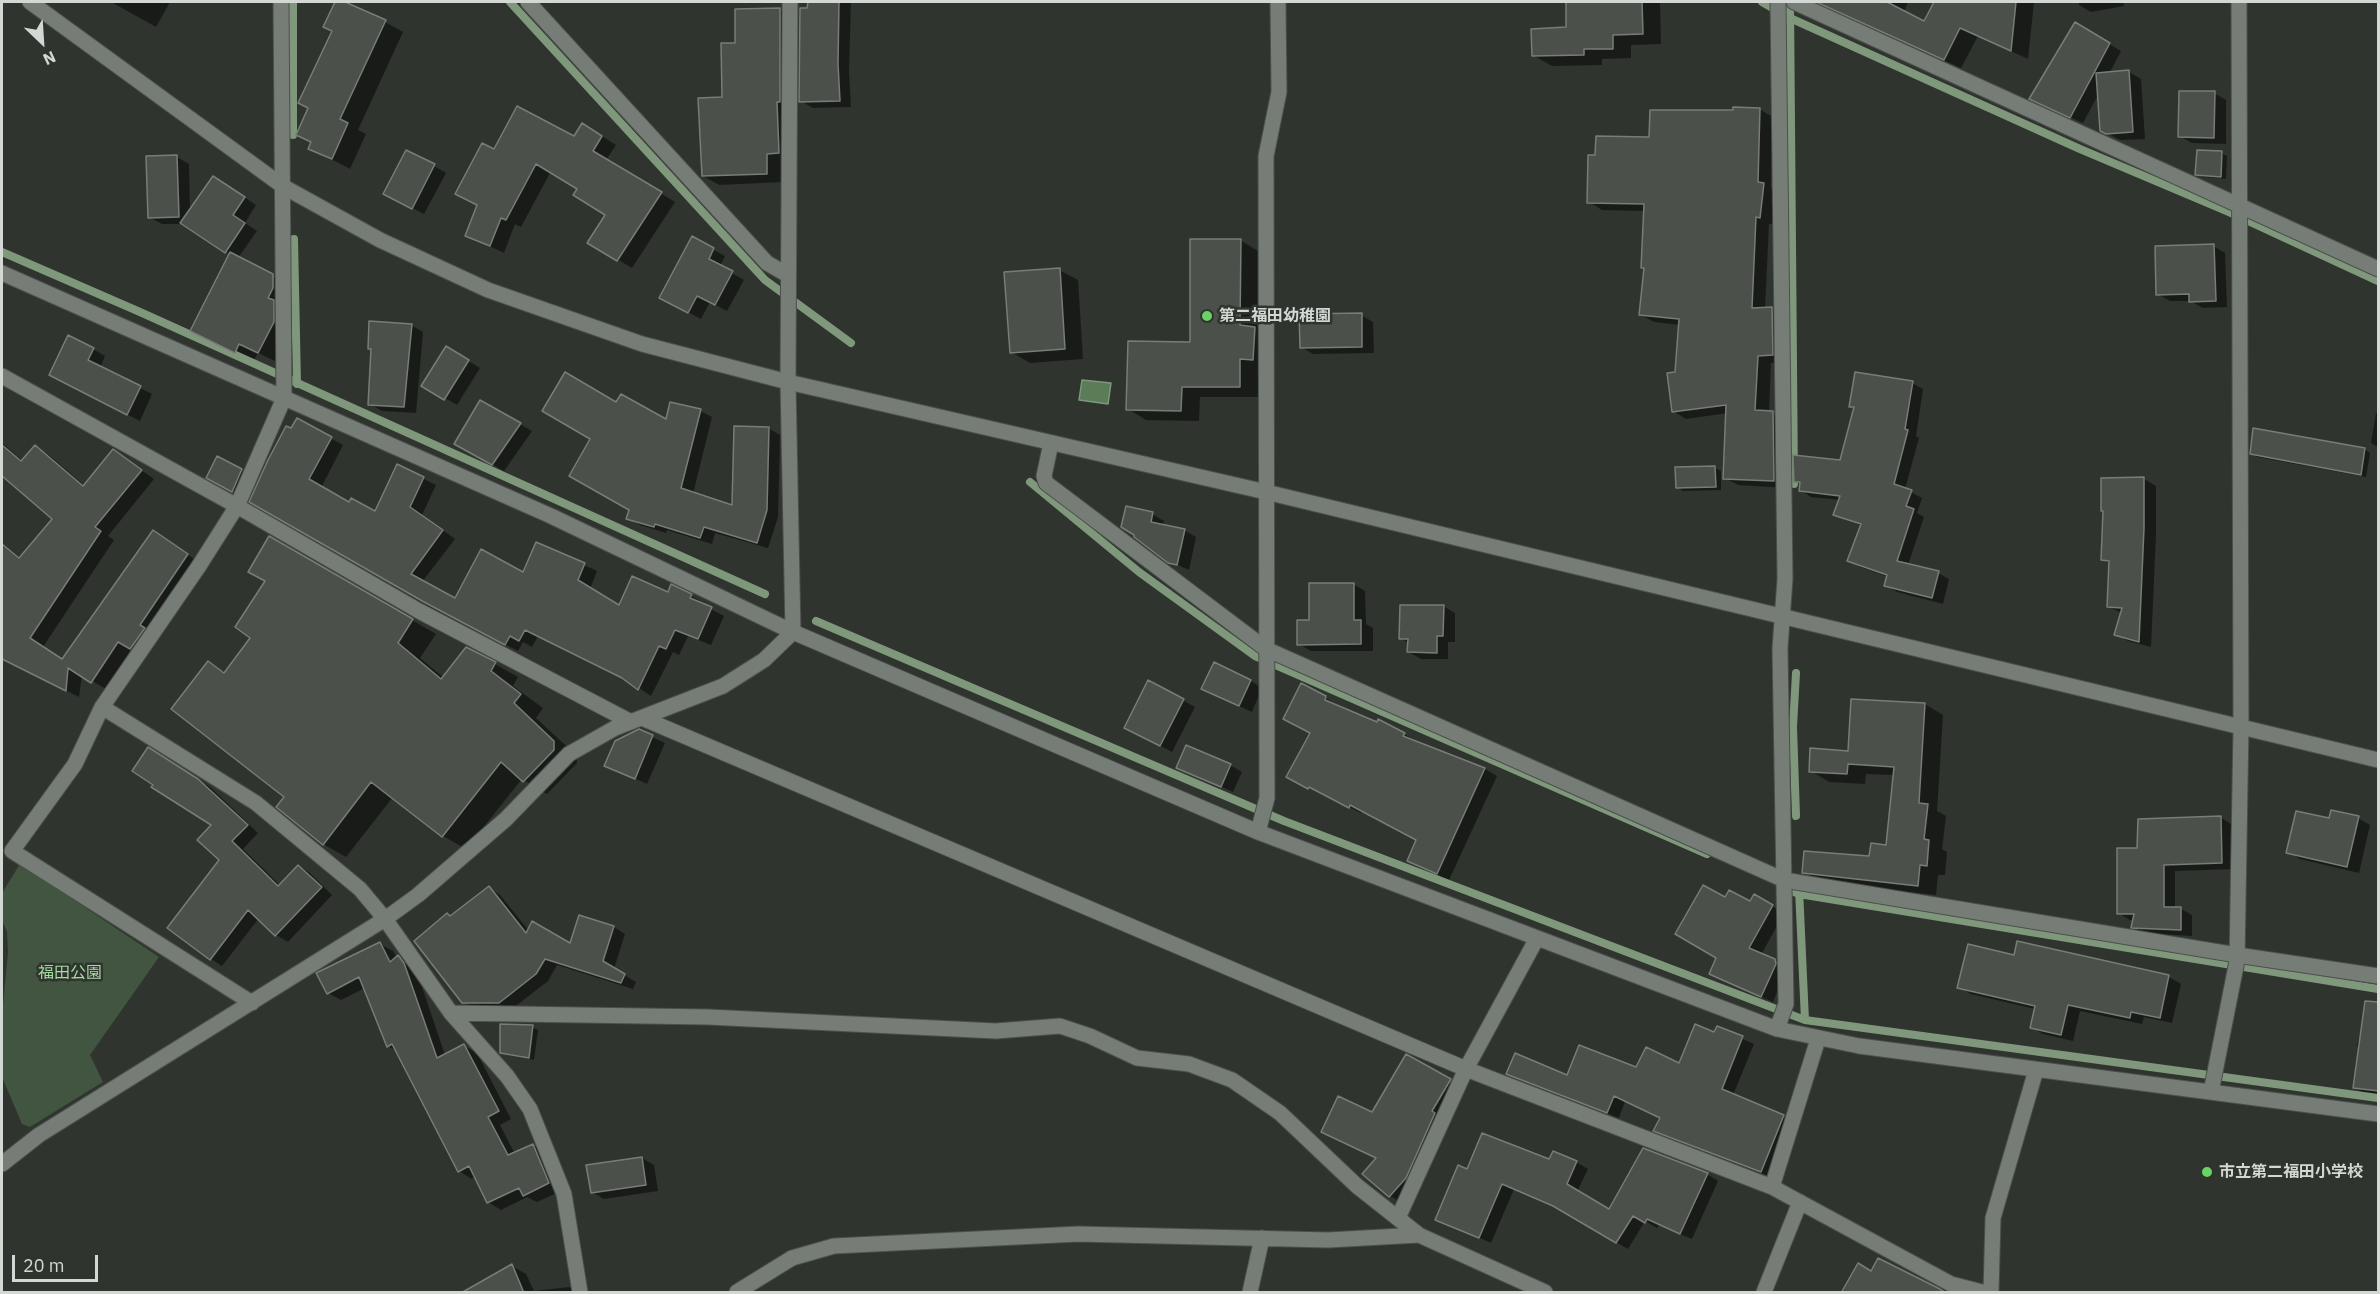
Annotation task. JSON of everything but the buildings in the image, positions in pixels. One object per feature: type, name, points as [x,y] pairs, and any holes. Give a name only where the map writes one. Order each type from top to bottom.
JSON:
[{"type":"street","points":[[30,2],[284,186],[380,240],[488,290],[642,344],[788,382],[1266,492],[2379,760]]},
{"type":"street","points":[[252,1003],[12,851],[75,764],[102,707],[199,566],[237,506],[285,385],[281,2]]},
{"type":"street","points":[[528,2],[767,263],[788,280]]},
{"type":"street","points":[[2,1164],[39,1135],[385,919],[418,895],[506,819],[569,754],[615,728],[723,686],[764,660],[793,632],[788,382],[790,2]]},
{"type":"street","points":[[1262,821],[1266,656],[1266,156],[1279,92],[1278,2]]},
{"type":"street","points":[[1795,2],[2240,213],[2379,270]]},
{"type":"street","points":[[2213,1081],[2236,963],[2241,727],[2239,2]]},
{"type":"street","points":[[1778,7],[1785,579],[1780,648],[1784,887],[1782,1017]]},
{"type":"street","points":[[2,273],[285,385],[793,632],[1262,821],[1536,940],[1782,1017],[1818,1039],[2036,1070],[2213,1081],[2379,1114]]},
{"type":"street","points":[[2,376],[237,506],[419,611],[636,720],[1466,1069],[1772,1187],[1951,1284],[1982,1293]]},
{"type":"street","points":[[1051,443],[1044,476],[1046,483],[1266,656],[1784,887],[2236,963],[2379,976]]},
{"type":"street","points":[[102,707],[256,802],[360,889],[385,919],[450,1012],[507,1076],[530,1110],[564,1194],[580,1293]]},
{"type":"street","points":[[1398,1218],[1466,1069],[1536,940]]},
{"type":"street","points":[[450,1012],[708,1017],[996,1030],[1060,1026],[1090,1036],[1137,1058],[1189,1064],[1232,1080],[1280,1113],[1357,1186],[1419,1235],[1545,1293]]},
{"type":"street","points":[[1772,1187],[1818,1039]]},
{"type":"street","points":[[1990,1293],[1993,1218],[2036,1070]]},
{"type":"street","points":[[1764,1293],[1800,1202]]},
{"type":"street","points":[[736,1293],[792,1258],[834,1246],[1078,1234],[1329,1240],[1419,1235]]},
{"type":"street","points":[[1250,1293],[1262,1238]]},
{"type":"green space","name":"福田公園","points":[[20,864],[159,957],[90,1055],[103,1082],[30,1127],[22,1124],[2,1077],[2,1015],[8,952],[7,932],[2,920],[2,893]]},
{"type":"shaded area","points":[[1082,380],[1111,383],[1108,404],[1079,400]]},
{"type":"waterway","points":[[293,2],[293,135]]},
{"type":"waterway","points":[[510,2],[765,280],[851,343]]},
{"type":"waterway","points":[[1762,2],[1790,18],[2080,149],[2229,212],[2378,281]]},
{"type":"waterway","points":[[1790,2],[1794,484]]},
{"type":"waterway","points":[[294,239],[297,384]]},
{"type":"waterway","points":[[2,252],[765,594]]},
{"type":"waterway","points":[[1030,482],[1139,572],[1255,656],[1707,854]]},
{"type":"waterway","points":[[816,621],[1284,821],[1805,1020],[2378,1098]]},
{"type":"waterway","points":[[1796,673],[1793,727],[1796,816]]},
{"type":"waterway","points":[[1782,887],[1799,894],[2378,989]]},
{"type":"waterway","points":[[1799,889],[1805,1020]]},
{"type":"place","name":"第二福田幼稚園","points":[[1207,316]]},
{"type":"place","name":"市立第二福田小学校","points":[[2207,1172]]}]
